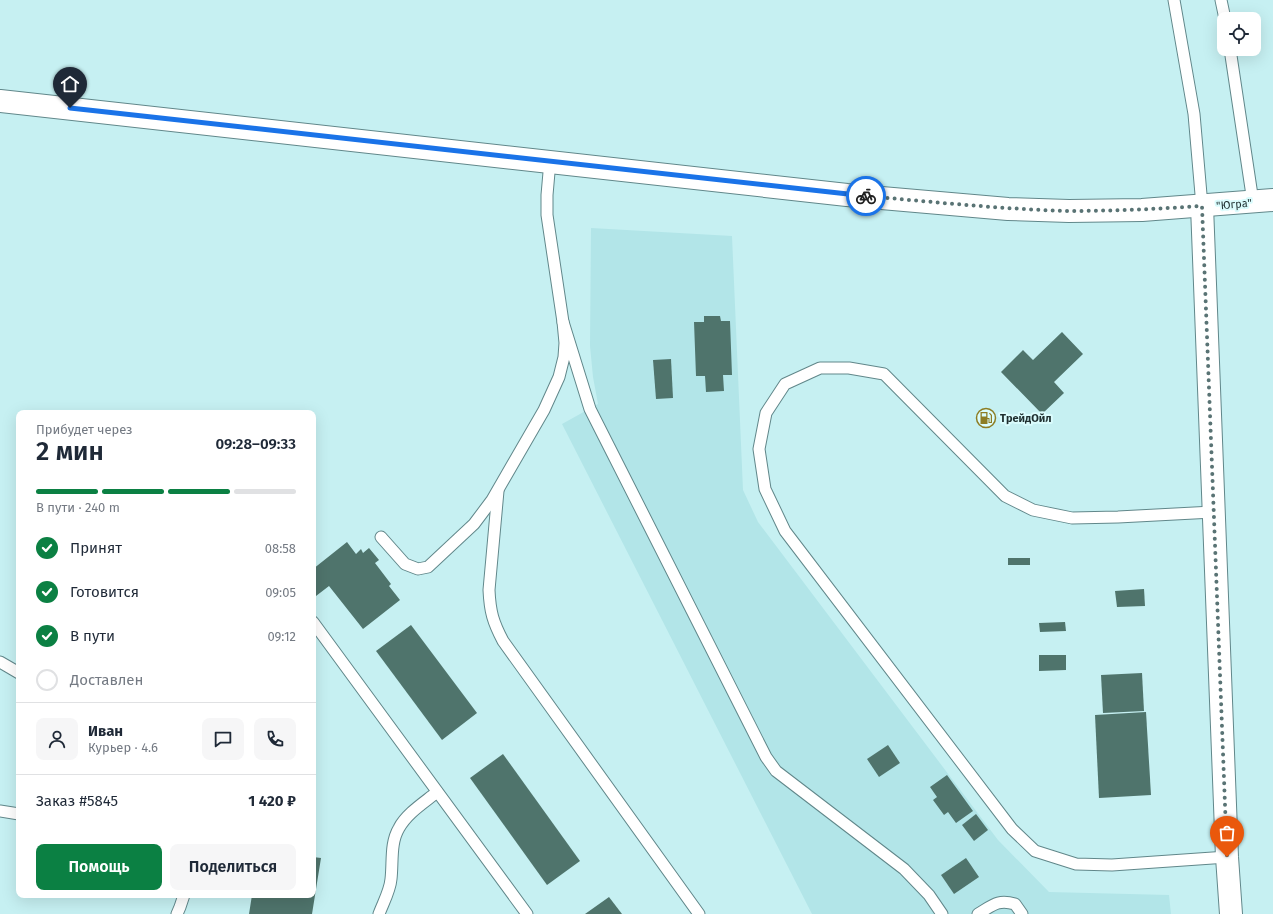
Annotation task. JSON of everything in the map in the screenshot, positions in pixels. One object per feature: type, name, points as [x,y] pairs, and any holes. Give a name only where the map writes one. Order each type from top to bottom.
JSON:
[{"type":"main road","name":"\"Югра\"","points":[[0,101],[847,195],[1008,208],[1069,211],[1142,210],[1263,201]]},
{"type":"main road","points":[[1202,206],[1227,857],[1231,914]]},
{"type":"lane","points":[[1174,0],[1194,114],[1202,206]]},
{"type":"lane","points":[[1222,0],[1224,12]]},
{"type":"lane","points":[[1232,56],[1263,201]]},
{"type":"lane","points":[[381,537],[405,564],[418,569],[428,567],[474,524],[498,488],[544,410],[559,377],[564,357],[565,343],[547,215],[550,162]]},
{"type":"lane","points":[[563,322],[590,409],[766,757],[776,771],[904,869],[929,895],[942,914]]},
{"type":"lane","points":[[1213,512],[1072,518],[1033,510],[1006,496],[884,374],[849,368],[820,368],[785,384],[766,413],[759,449],[765,490],[785,531],[1012,829],[1035,851],[1076,864],[1112,865],[1227,857]]},
{"type":"lane","points":[[498,488],[489,590],[494,624],[503,641],[699,914]]},
{"type":"lane","points":[[316,626],[526,914]]},
{"type":"lane","points":[[0,662],[16,671]]},
{"type":"lane","points":[[379,914],[391,881],[394,840],[399,827],[408,816],[437,792]]},
{"type":"lane","points":[[0,811],[16,814]]},
{"type":"lane","points":[[177,914],[183,898]]},
{"type":"lane","points":[[978,914],[1004,901],[1015,904],[1022,914]]},
{"type":"shaded area","points":[[591,228],[732,236],[743,490],[758,522],[998,840],[1049,892],[1169,895],[1171,914],[812,914],[562,424],[598,404],[593,377],[590,346]]},
{"type":"building","points":[[704,316],[720,316],[721,321],[730,321],[732,375],[723,375],[724,391],[706,392],[705,376],[696,376],[694,322],[704,322]]},
{"type":"building","points":[[1062,332],[1083,354],[1054,382],[1064,393],[1042,414],[1001,372],[1023,350],[1033,360]]},
{"type":"building","points":[[671,359],[673,398],[656,399],[653,360]]},
{"type":"building","points":[[347,542],[356,554],[361,549],[363,553],[369,548],[379,560],[375,563],[391,584],[389,586],[400,600],[363,629],[329,586],[316,596],[316,567]]},
{"type":"building","points":[[1008,558],[1030,558],[1030,565],[1008,565]]},
{"type":"building","points":[[1144,589],[1145,606],[1117,607],[1115,591]]},
{"type":"building","points":[[1065,622],[1066,631],[1040,632],[1039,623]]},
{"type":"building","points":[[411,625],[477,713],[442,740],[376,651]]},
{"type":"building","points":[[1039,655],[1066,655],[1066,670],[1039,671]]},
{"type":"building","points":[[1142,673],[1144,711],[1103,713],[1101,675]]},
{"type":"building","points":[[1146,712],[1151,795],[1099,798],[1095,715]]},
{"type":"building","points":[[888,745],[900,763],[879,777],[867,759]]},
{"type":"building","points":[[503,754],[580,861],[547,885],[470,778]]},
{"type":"building","points":[[947,775],[973,811],[956,823],[948,812],[944,815],[933,800],[937,797],[930,787]]},
{"type":"building","points":[[976,814],[988,830],[974,841],[962,825]]},
{"type":"building","points":[[316,857],[321,858],[316,889]]},
{"type":"building","points":[[966,858],[979,877],[954,894],[941,875]]},
{"type":"building","points":[[609,897],[622,914],[585,914]]},
{"type":"building","points":[[252,898],[315,898],[312,914],[249,914]]},
{"type":"way so far","points":[[866,196],[1008,208],[1069,211],[1142,210],[1202,206],[1227,857]]},
{"type":"place","name":"ТрейдОйл","points":[[986,418]]},
{"type":"route","points":[[70,108],[866,196]]}]
